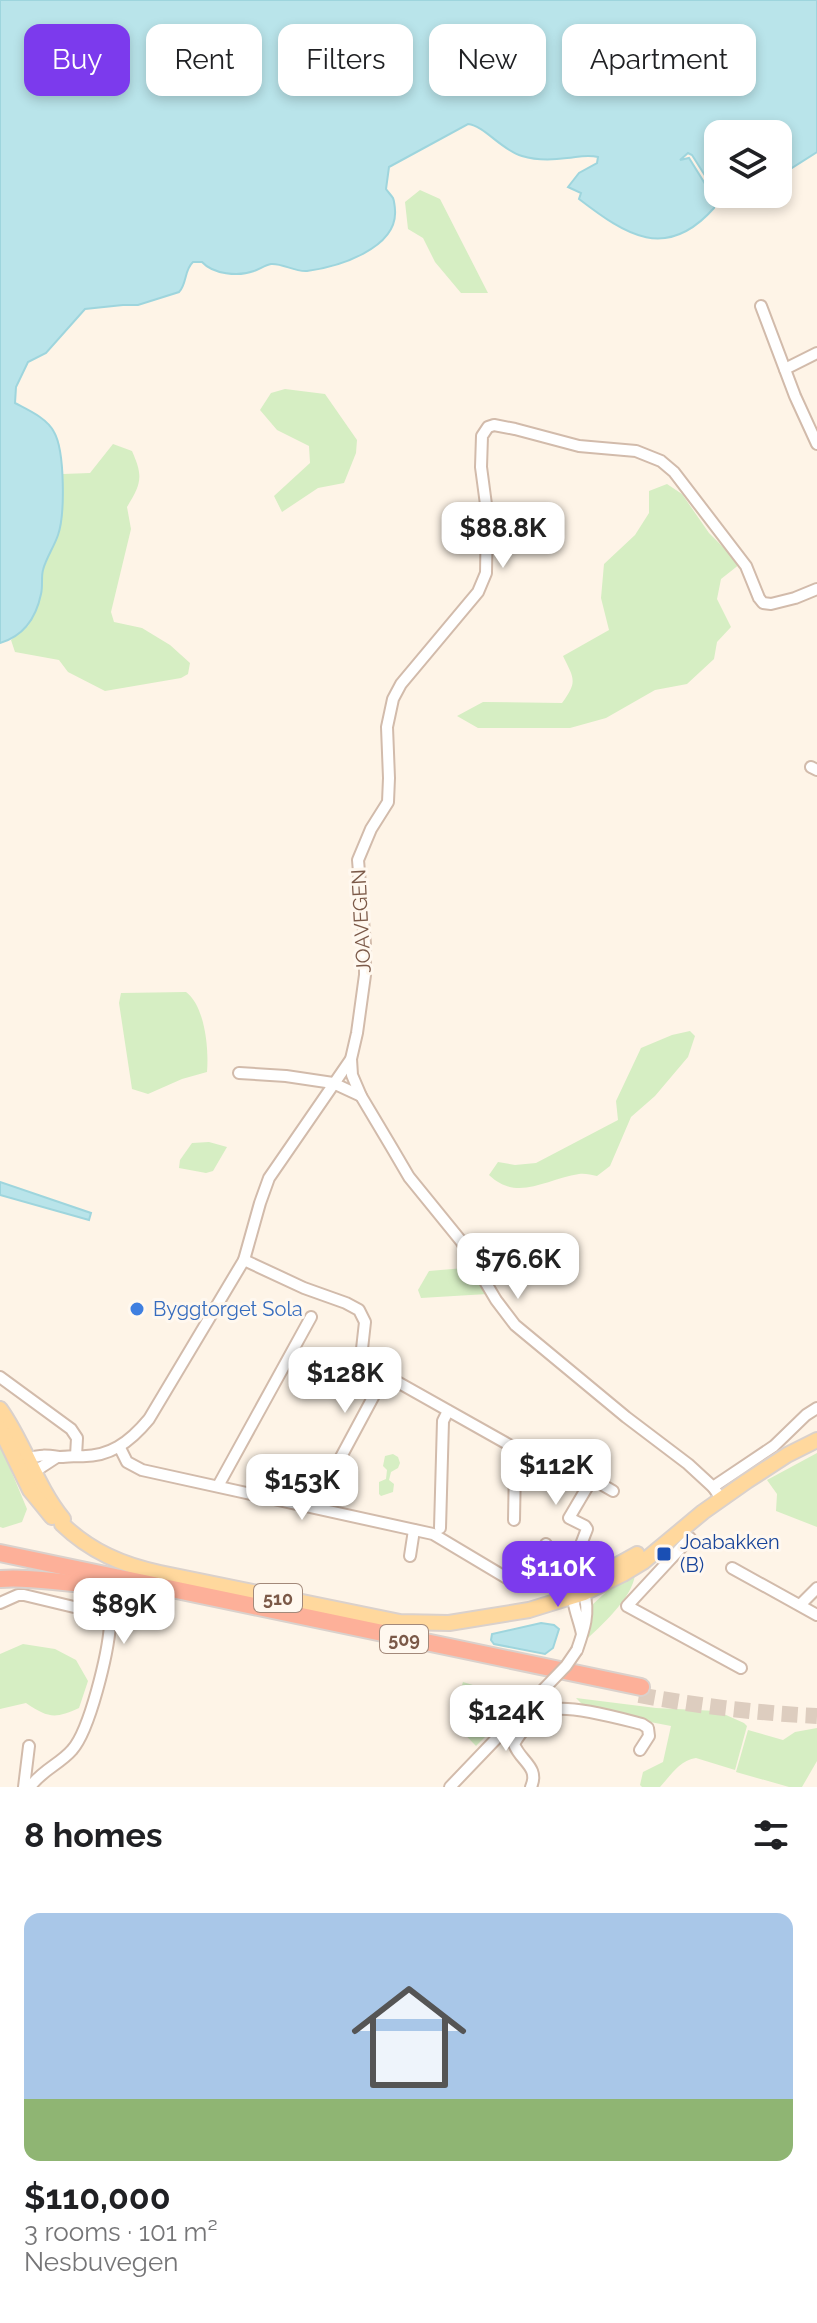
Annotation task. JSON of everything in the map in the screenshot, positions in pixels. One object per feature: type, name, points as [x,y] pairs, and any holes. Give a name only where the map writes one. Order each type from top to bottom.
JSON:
[{"type":"highway","name":"509","points":[[0,1544],[88,1577]]},
{"type":"highway","name":"509","points":[[0,1553],[88,1577]]},
{"type":"highway","name":"509","points":[[0,1564],[88,1577],[640,1691]]},
{"type":"highway","name":"509","points":[[0,1579],[37,1578],[66,1584],[88,1577]]},
{"type":"main road","name":"510","points":[[0,1409],[27,1466]]},
{"type":"main road","name":"510","points":[[0,1428],[63,1519],[62,1524],[98,1551],[129,1565],[355,1615],[425,1624],[471,1621],[529,1610],[623,1574],[687,1534],[717,1493],[817,1440]]},
{"type":"street","points":[[761,306],[817,444]]},
{"type":"street","points":[[785,369],[817,353]]},
{"type":"street","name":"JOAVEGEN","points":[[120,1448],[149,1419],[244,1260],[269,1178],[351,1059],[365,975],[358,860],[371,829],[388,802],[387,727],[393,699],[401,684],[478,592],[486,573],[487,512],[481,467],[482,436],[488,427],[503,426],[579,446],[636,451],[661,461],[674,472],[746,566],[763,603],[795,598],[817,589]]},
{"type":"street","points":[[351,1059],[352,1075],[361,1096],[409,1177],[461,1241],[496,1300],[515,1325],[686,1462],[717,1493],[817,1408]]},
{"type":"street","points":[[239,1073],[333,1083],[361,1096]]},
{"type":"street","points":[[244,1260],[359,1310],[365,1322],[362,1342],[365,1356],[385,1375],[520,1451],[549,1457],[613,1491]]},
{"type":"street","points":[[218,1486],[311,1317]]},
{"type":"street","points":[[334,1470],[385,1375]]},
{"type":"street","points":[[0,1377],[71,1429],[77,1438],[76,1456]]},
{"type":"street","points":[[440,1528],[443,1421],[448,1411]]},
{"type":"street","points":[[27,1466],[57,1457],[96,1456],[120,1448],[127,1462],[142,1470],[433,1534],[510,1580]]},
{"type":"street","points":[[514,1520],[515,1464],[520,1451]]},
{"type":"street","points":[[27,1466],[49,1453],[57,1457]]},
{"type":"street","points":[[546,1544],[545,1559],[562,1564],[574,1558],[587,1529],[569,1518],[592,1479]]},
{"type":"street","points":[[410,1556],[414,1530]]},
{"type":"street","points":[[687,1534],[627,1606],[741,1668]]},
{"type":"street","points":[[732,1568],[817,1615]]},
{"type":"street","points":[[800,1605],[817,1588]]},
{"type":"street","points":[[450,1787],[566,1666],[577,1650],[582,1634],[576,1608],[577,1592]]},
{"type":"street","points":[[0,1603],[24,1595],[105,1615],[110,1625],[87,1728],[71,1752],[52,1765],[30,1787]]},
{"type":"street","points":[[531,1787],[534,1772],[514,1744],[528,1726],[548,1711],[572,1709],[642,1724],[648,1728],[649,1736],[640,1750]]},
{"type":"street","points":[[24,1787],[29,1746]]},
{"type":"green space","points":[[420,190],[440,199],[488,293],[461,293],[435,262],[423,238],[408,229],[405,202]]},
{"type":"green space","points":[[285,389],[325,394],[357,440],[356,453],[344,483],[318,488],[282,512],[274,496],[310,463],[309,446],[277,430],[260,410],[271,393]]},
{"type":"green space","points":[[113,444],[132,451],[139,479],[127,507],[131,529],[111,612],[114,622],[142,628],[170,645],[190,663],[188,674],[181,678],[105,691],[68,672],[59,660],[15,652],[11,640],[28,626],[41,596],[43,570],[59,532],[63,474],[90,473]]},
{"type":"green space","points":[[667,484],[682,494],[709,533],[740,564],[721,579],[717,599],[731,627],[717,642],[714,659],[687,684],[655,690],[606,718],[570,728],[478,728],[457,716],[483,702],[562,703],[573,680],[563,656],[609,630],[601,598],[604,564],[635,535],[649,513],[649,491]]},
{"type":"green space","points":[[186,992],[202,1017],[207,1072],[148,1094],[132,1089],[119,1003],[121,993]]},
{"type":"green space","points":[[690,1031],[695,1036],[688,1057],[655,1096],[631,1117],[610,1166],[597,1176],[579,1174],[521,1188],[500,1183],[489,1175],[498,1162],[515,1165],[536,1163],[618,1120],[616,1101],[641,1048]]},
{"type":"green space","points":[[209,1142],[227,1147],[213,1171],[206,1173],[179,1168],[180,1160],[192,1143]]},
{"type":"green space","points":[[464,1268],[476,1273],[487,1294],[421,1298],[418,1290],[429,1271]]},
{"type":"green space","points":[[0,1444],[27,1509],[22,1522],[3,1528],[0,1527]]},
{"type":"green space","points":[[817,1453],[817,1527],[776,1511],[777,1494],[767,1480]]},
{"type":"green space","points":[[393,1454],[400,1463],[391,1472],[389,1480],[394,1484],[393,1492],[381,1496],[379,1482],[386,1479],[387,1470],[383,1466],[385,1456]]},
{"type":"green space","points":[[635,1570],[625,1598],[588,1638],[592,1605]]},
{"type":"green space","points":[[23,1644],[55,1649],[76,1660],[88,1681],[79,1708],[57,1715],[40,1712],[26,1703],[0,1709],[0,1654]]},
{"type":"green space","points":[[463,1682],[486,1689],[501,1721],[476,1746],[450,1719]]},
{"type":"green space","points":[[576,1698],[656,1708],[717,1711],[744,1723],[747,1726],[735,1770],[690,1759],[680,1765],[660,1787],[642,1787],[643,1772],[663,1762],[671,1726],[588,1710]]},
{"type":"green space","points":[[817,1728],[817,1761],[802,1787],[789,1787],[736,1772],[748,1730],[783,1740],[795,1732]]},
{"type":"water","points":[[0,0],[817,0],[817,152],[792,168],[792,120],[704,120],[704,174],[692,155],[688,153],[680,160],[689,158],[704,182],[704,208],[714,208],[696,225],[679,234],[663,238],[630,232],[579,199],[581,193],[568,187],[579,173],[597,163],[598,157],[527,157],[514,153],[481,129],[468,124],[389,167],[386,189],[394,200],[393,224],[387,235],[363,254],[307,271],[271,264],[248,273],[233,274],[219,272],[202,262],[193,262],[179,292],[138,305],[85,309],[46,353],[28,362],[16,387],[15,403],[47,423],[58,441],[63,483],[62,513],[58,535],[43,570],[42,591],[36,611],[22,631],[0,643]]},
{"type":"water","points":[[0,1182],[91,1213],[89,1220],[0,1195]]},
{"type":"water","points":[[541,1623],[559,1629],[553,1648],[545,1654],[494,1644],[491,1640],[492,1634]]},
{"type":"tunnel","points":[[639,1695],[728,1708],[817,1716]]},
{"type":"place","name":"Byggtorget Sola","points":[[137,1309]]},
{"type":"place","name":"Joabakken (B)","points":[[664,1554]]}]
